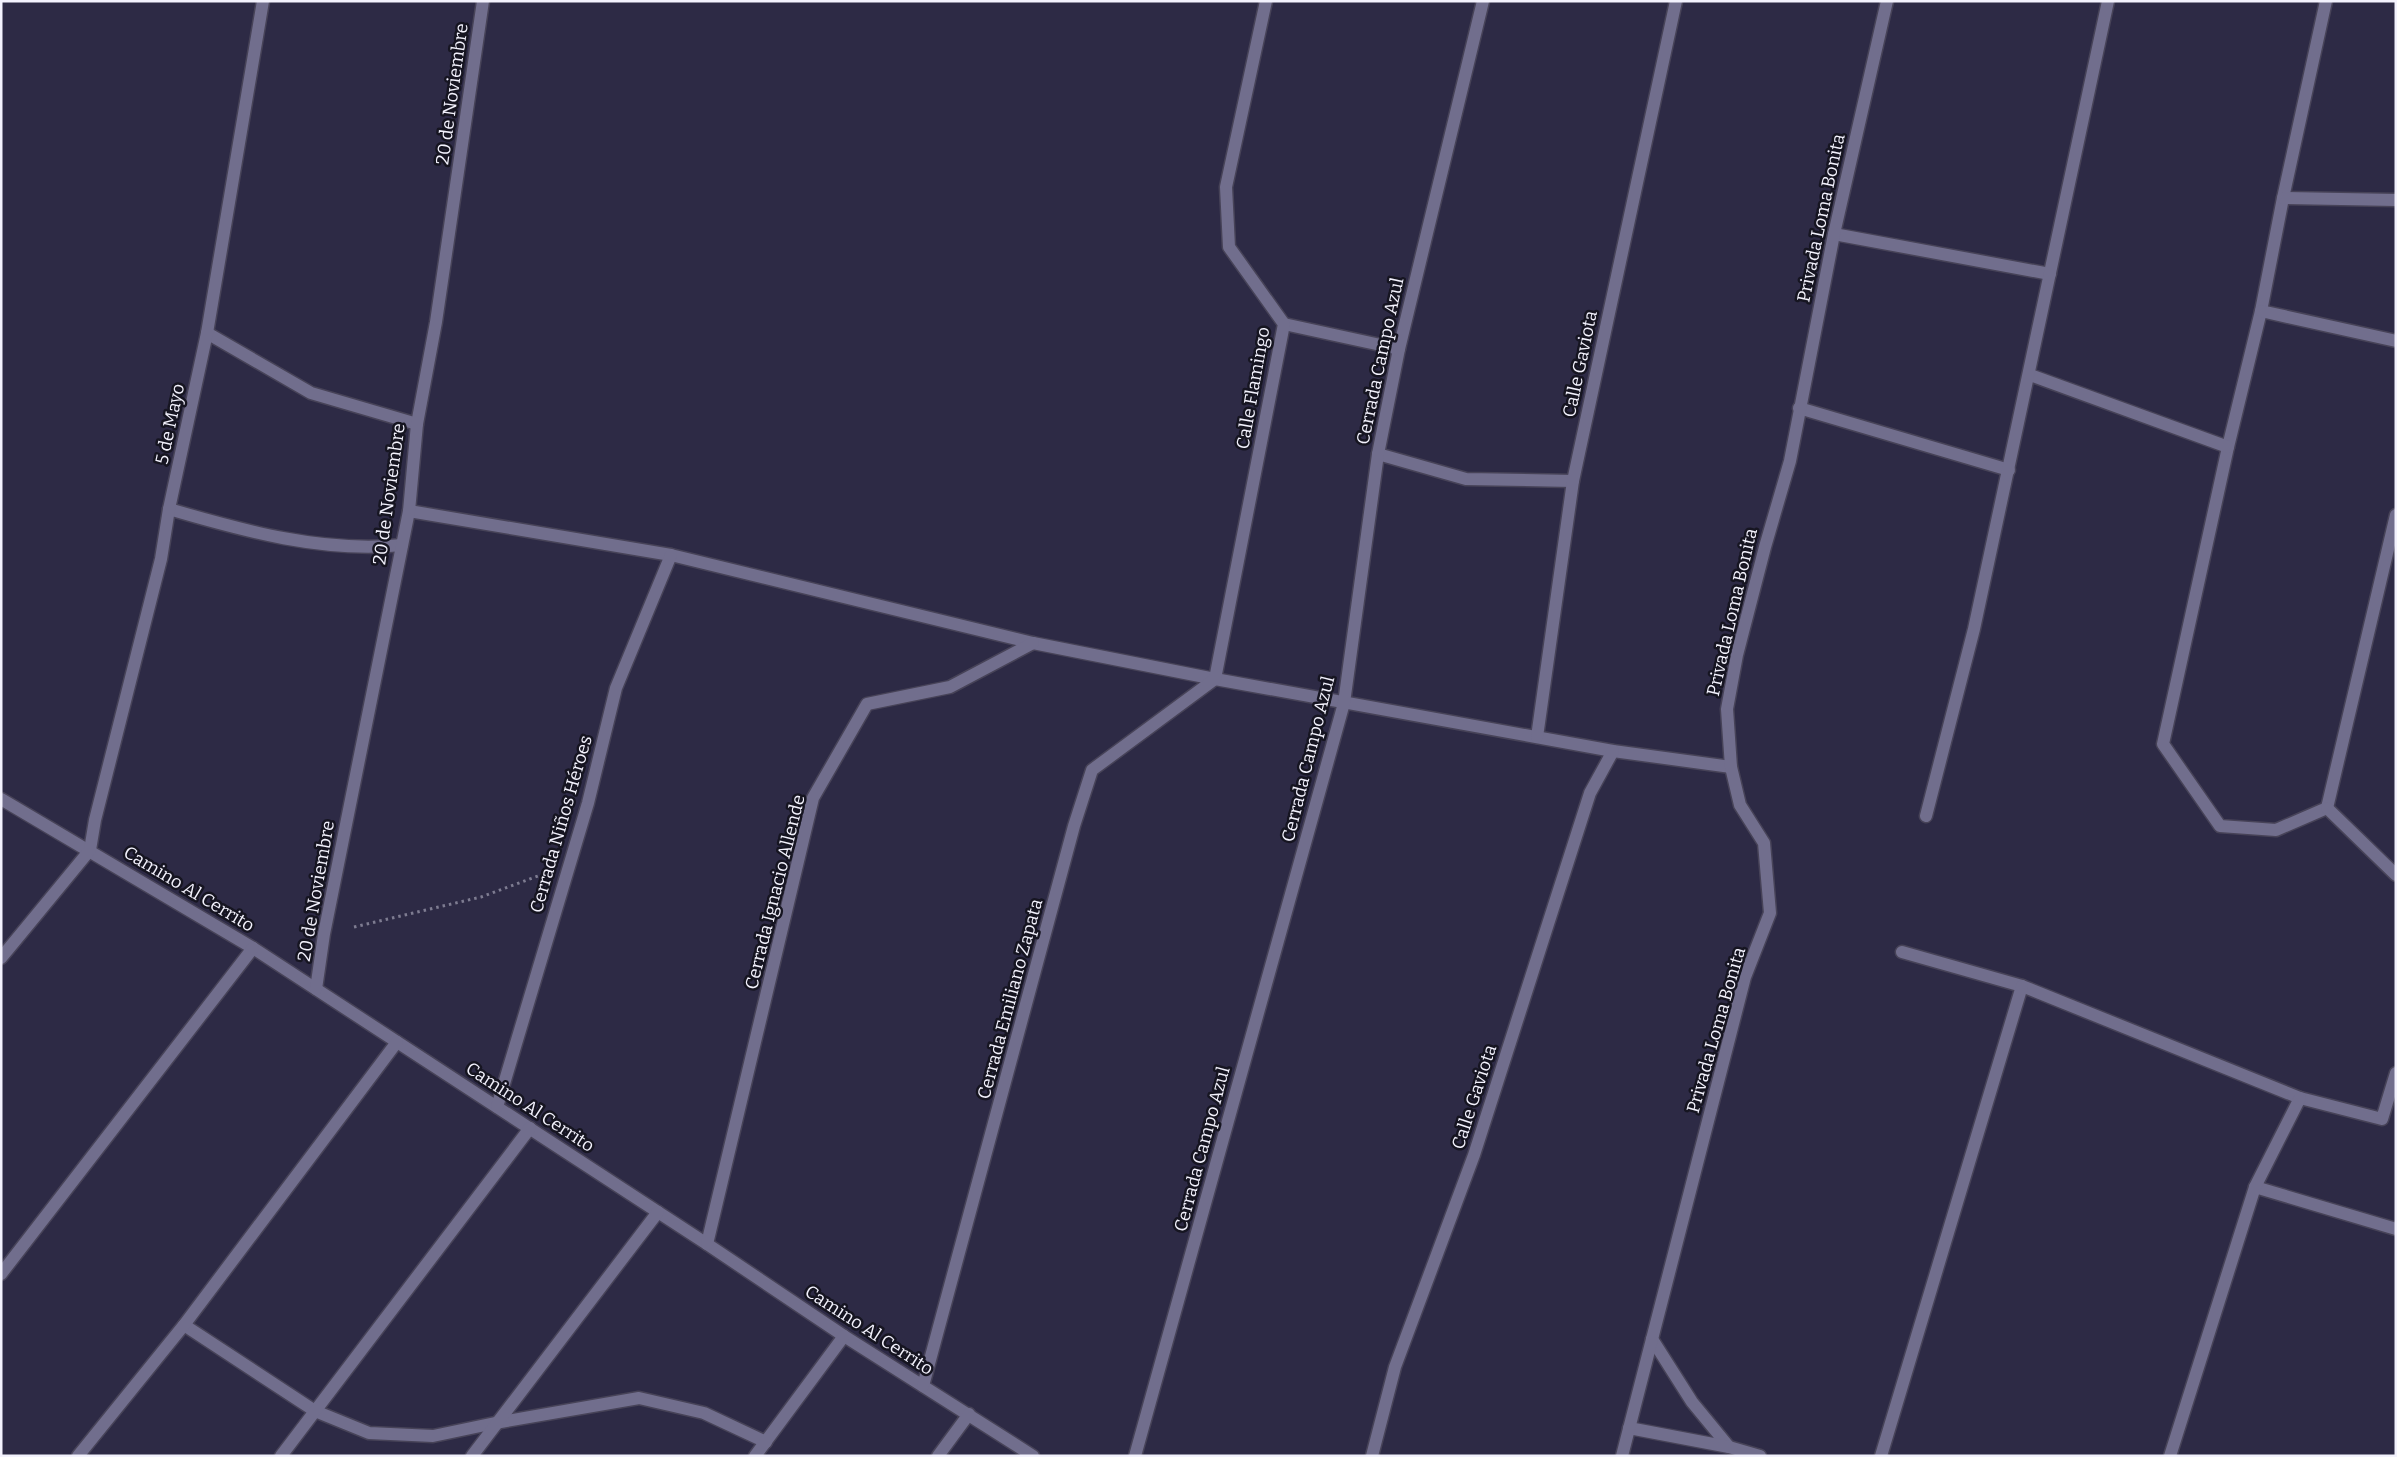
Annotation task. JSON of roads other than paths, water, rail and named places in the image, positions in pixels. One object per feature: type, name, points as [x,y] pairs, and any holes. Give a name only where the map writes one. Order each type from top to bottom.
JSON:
[{"type":"street","name":"5 de Mayo","points":[[90,850],[95,820],[161,559],[207,333],[263,1]]},
{"type":"street","name":"20 de Noviembre","points":[[316,989],[324,934],[409,511],[417,424],[436,322],[483,1]]},
{"type":"street","name":"Calle Flamingo","points":[[1215,679],[1284,324],[1229,247],[1226,187],[1266,1]]},
{"type":"street","name":"Cerrada Campo Azul","points":[[1135,1456],[1344,703],[1378,454],[1399,349],[1483,1]]},
{"type":"street","name":"Calle Gaviota","points":[[1537,737],[1573,481],[1676,1]]},
{"type":"street","name":"Privada Loma Bonita","points":[[1622,1456],[1745,977],[1770,913],[1764,843],[1740,805],[1731,767],[1727,709],[1737,655],[1790,461],[1834,234],[1888,1]]},
{"type":"street","points":[[1926,816],[1974,629],[2030,375],[2108,1]]},
{"type":"street","points":[[2326,1],[2283,198],[2262,311],[2228,447],[2163,744],[2220,826],[2276,830],[2327,808]]},
{"type":"street","points":[[2283,198],[2396,200]]},
{"type":"street","points":[[1834,234],[2050,274]]},
{"type":"street","points":[[2262,311],[2396,341]]},
{"type":"street","points":[[1284,324],[1399,349]]},
{"type":"street","points":[[207,333],[311,393],[417,424]]},
{"type":"street","points":[[2030,375],[2228,447]]},
{"type":"street","points":[[1800,408],[2009,470]]},
{"type":"street","points":[[1378,454],[1466,479],[1573,481]]},
{"type":"street","points":[[170,509],[236,529],[340,547],[373,548],[402,546]]},
{"type":"street","points":[[409,511],[671,555],[1033,643],[1215,679],[1613,751],[1731,767]]},
{"type":"street","points":[[2327,808],[2396,515]]},
{"type":"street","name":"Cerrada Niños Héroes","points":[[497,1107],[588,803],[616,688],[671,555]]},
{"type":"street","name":"Cerrada Ignacio Allende","points":[[707,1244],[813,798],[867,704],[950,687],[1033,643]]},
{"type":"street","name":"Cerrada Emiliano Zapata","points":[[924,1386],[1074,826],[1092,770],[1215,679]]},
{"type":"street","name":"Calle Gaviota","points":[[1372,1456],[1395,1368],[1474,1155],[1590,793],[1613,751]]},
{"type":"street","name":"Camino Al Cerrito","points":[[1,799],[253,948],[707,1244],[844,1336],[1033,1456]]},
{"type":"street","points":[[2327,808],[2396,875]]},
{"type":"street","points":[[1,958],[90,850]]},
{"type":"street","points":[[1,1274],[253,948]]},
{"type":"street","points":[[1902,952],[2022,986],[2300,1098],[2382,1119],[2396,1073]]},
{"type":"street","points":[[1881,1456],[2022,986]]},
{"type":"street","points":[[78,1456],[184,1325],[397,1042]]},
{"type":"street","points":[[2170,1456],[2255,1187],[2300,1098]]},
{"type":"street","points":[[281,1456],[530,1128]]},
{"type":"street","points":[[2255,1187],[2396,1229]]},
{"type":"street","points":[[472,1456],[495,1423],[658,1212]]},
{"type":"street","points":[[184,1325],[314,1411],[369,1433],[434,1436],[495,1423],[639,1398],[704,1413],[766,1442]]},
{"type":"street","points":[[756,1456],[844,1336]]},
{"type":"street","points":[[1652,1339],[1692,1402],[1728,1447]]},
{"type":"street","points":[[938,1456],[969,1414]]},
{"type":"street","points":[[1629,1428],[1728,1447],[1760,1456]]}]
